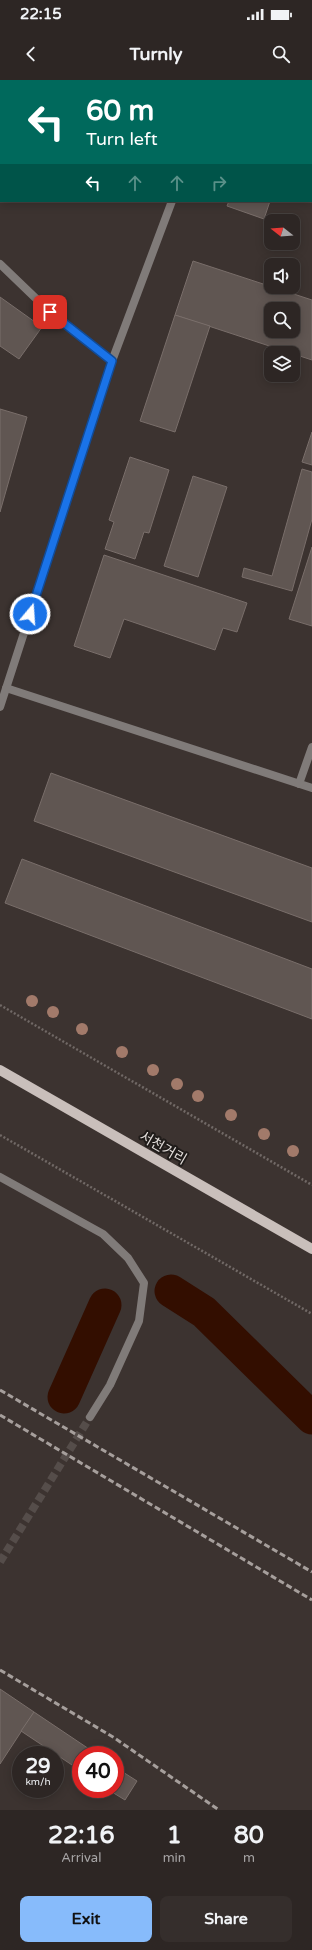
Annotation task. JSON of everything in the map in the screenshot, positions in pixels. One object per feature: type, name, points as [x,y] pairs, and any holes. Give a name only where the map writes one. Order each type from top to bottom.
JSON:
[{"type":"main road","name":"서천거리","points":[[0,1070],[312,1249]]},
{"type":"street","points":[[0,707],[112,361],[172,202]]},
{"type":"street","points":[[0,264],[50,312],[112,361]]},
{"type":"street","points":[[6,688],[312,788]]},
{"type":"street","points":[[299,784],[312,747]]},
{"type":"street","points":[[0,1176],[103,1234],[128,1258],[144,1283],[139,1321],[110,1385],[90,1417]]},
{"type":"path","points":[[0,1005],[312,1185]]},
{"type":"path","points":[[0,1135],[312,1314]]},
{"type":"building","points":[[229,202],[270,202],[266,214],[264,214],[264,219],[227,206]]},
{"type":"building","points":[[193,261],[264,284],[264,294],[294,294],[312,300],[312,360],[300,356],[300,346],[269,346],[175,315]]},
{"type":"building","points":[[0,297],[42,327],[19,359],[0,346]]},
{"type":"building","points":[[175,315],[210,326],[175,432],[140,421]]},
{"type":"building","points":[[0,409],[27,417],[0,512]]},
{"type":"building","points":[[312,432],[312,465],[302,462]]},
{"type":"building","points":[[130,457],[169,470],[149,533],[144,532],[135,559],[105,549],[114,522],[109,520]]},
{"type":"building","points":[[302,469],[312,472],[312,519],[292,591],[242,577],[244,568],[272,576]]},
{"type":"building","points":[[193,476],[227,487],[198,577],[164,566]]},
{"type":"building","points":[[312,547],[312,626],[289,619]]},
{"type":"building","points":[[104,555],[247,603],[237,632],[223,628],[215,650],[124,619],[110,658],[74,646]]},
{"type":"building","points":[[51,773],[312,868],[312,922],[34,821]]},
{"type":"building","points":[[22,859],[312,969],[312,1019],[5,903]]},
{"type":"building","points":[[0,1689],[34,1712],[0,1764]]},
{"type":"building","points":[[34,1712],[85,1746],[72,1746],[72,1765],[64,1760],[64,1746],[44,1746],[21,1731]]},
{"type":"building","points":[[124,1773],[137,1781],[125,1800],[122,1798],[124,1798]]},
{"type":"waterway","points":[[171,1291],[204,1312],[312,1418]]},
{"type":"waterway","points":[[64,1397],[105,1305]]},
{"type":"tunnel","points":[[0,1562],[90,1417]]},
{"type":"railway","points":[[0,1390],[312,1572]]},
{"type":"railway","points":[[0,1415],[312,1600]]},
{"type":"railway","points":[[0,1670],[113,1737],[219,1810]]},
{"type":"route","points":[[30,614],[112,361],[50,312]]}]
